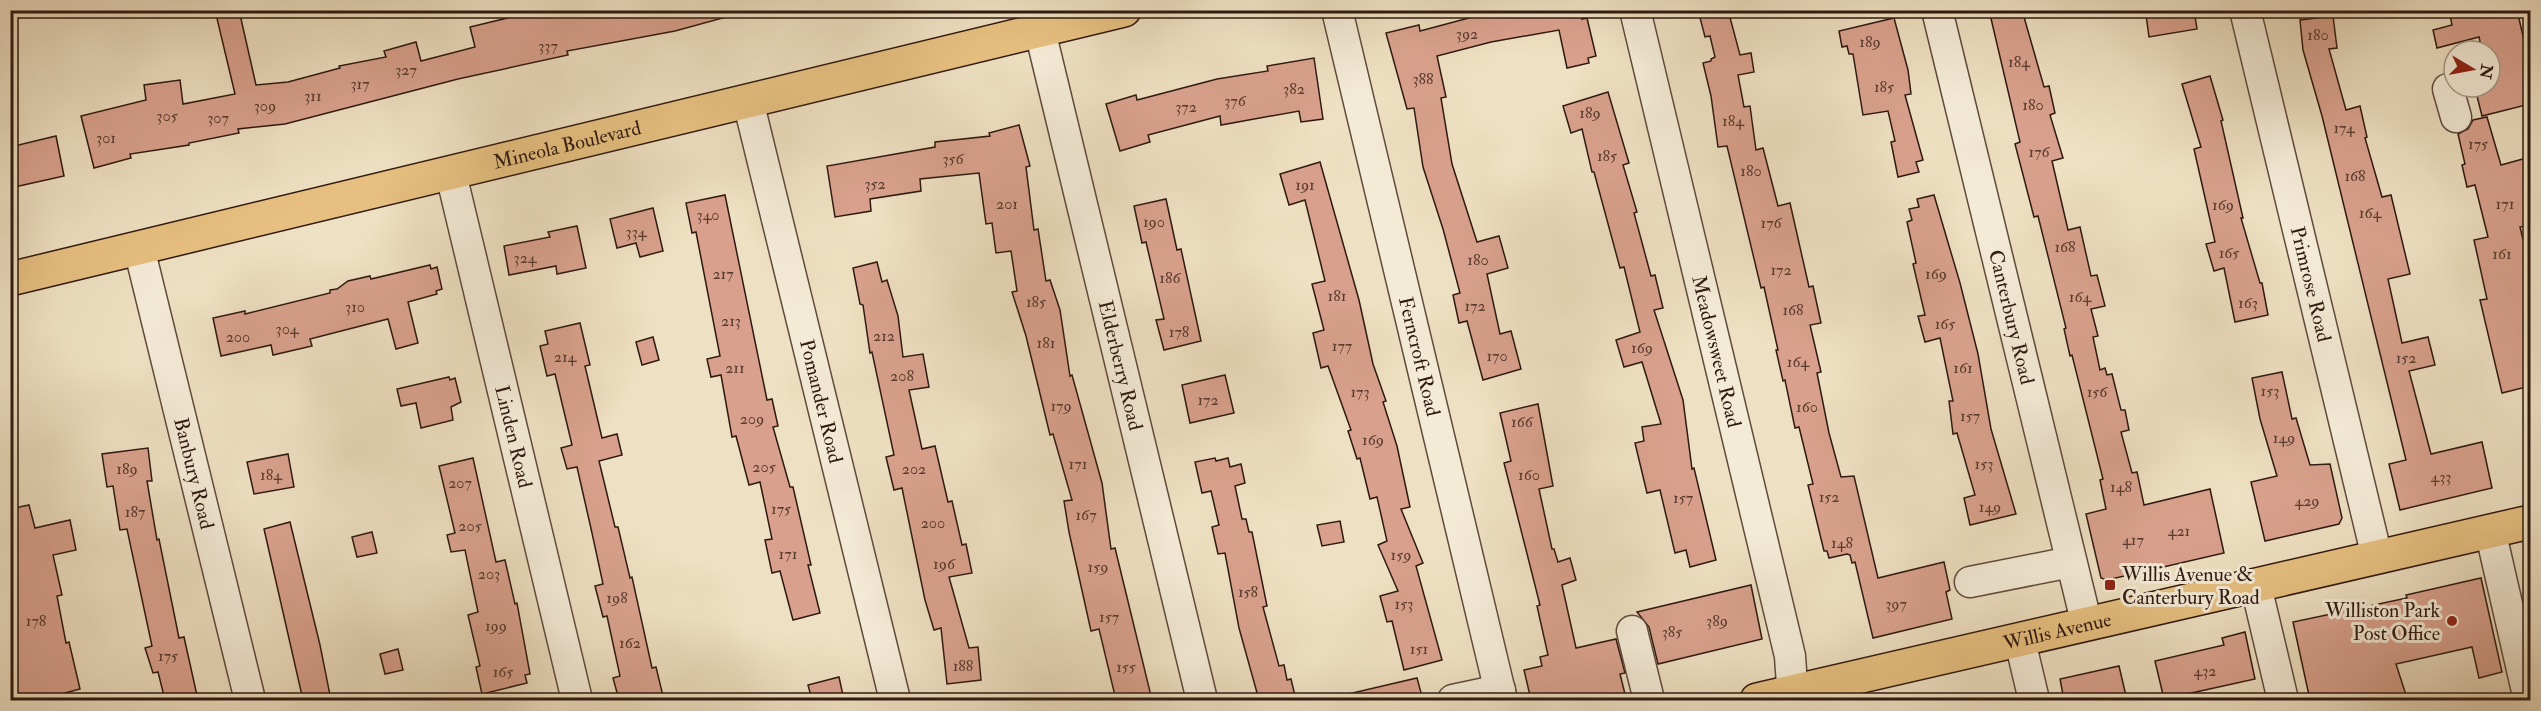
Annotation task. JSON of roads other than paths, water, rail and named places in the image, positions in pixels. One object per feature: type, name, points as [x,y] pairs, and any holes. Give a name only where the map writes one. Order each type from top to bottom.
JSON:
[{"type":"main road","name":"Mineola Boulevard","points":[[10,279],[1124,10]]},
{"type":"main road","name":"Willis Avenue","points":[[1757,700],[1792,697],[2020,640],[2530,522]]},
{"type":"street","name":"Ferncroft Road","points":[[1337,10],[1501,695]]},
{"type":"street","name":"Meadowsweet Road","points":[[1635,10],[1790,656],[1792,697]]},
{"type":"street","name":"Canterbury Road","points":[[1937,10],[2086,625]]},
{"type":"street","name":"Primrose Road","points":[[2245,10],[2377,557]]},
{"type":"street","name":"Elderberry Road","points":[[1040,31],[1202,700]]},
{"type":"street","points":[[2451,99],[2456,117]]},
{"type":"street","name":"Pomander Road","points":[[748,101],[895,700]]},
{"type":"street","name":"Linden Road","points":[[451,174],[577,700]]},
{"type":"street","name":"Banbury Road","points":[[139,248],[250,700]]},
{"type":"street","points":[[2490,530],[2529,700]]},
{"type":"street","points":[[1970,582],[2071,562]]},
{"type":"street","points":[[2256,585],[2283,700]]},
{"type":"street","points":[[1632,631],[1649,700]]},
{"type":"street","points":[[2020,640],[2034,700]]},
{"type":"street","points":[[1453,700],[1501,695]]},
{"type":"place","name":"Willis Avenue & Canterbury Road","points":[[2110,585]]},
{"type":"place","name":"Williston Park Post Office","points":[[2452,621]]}]
